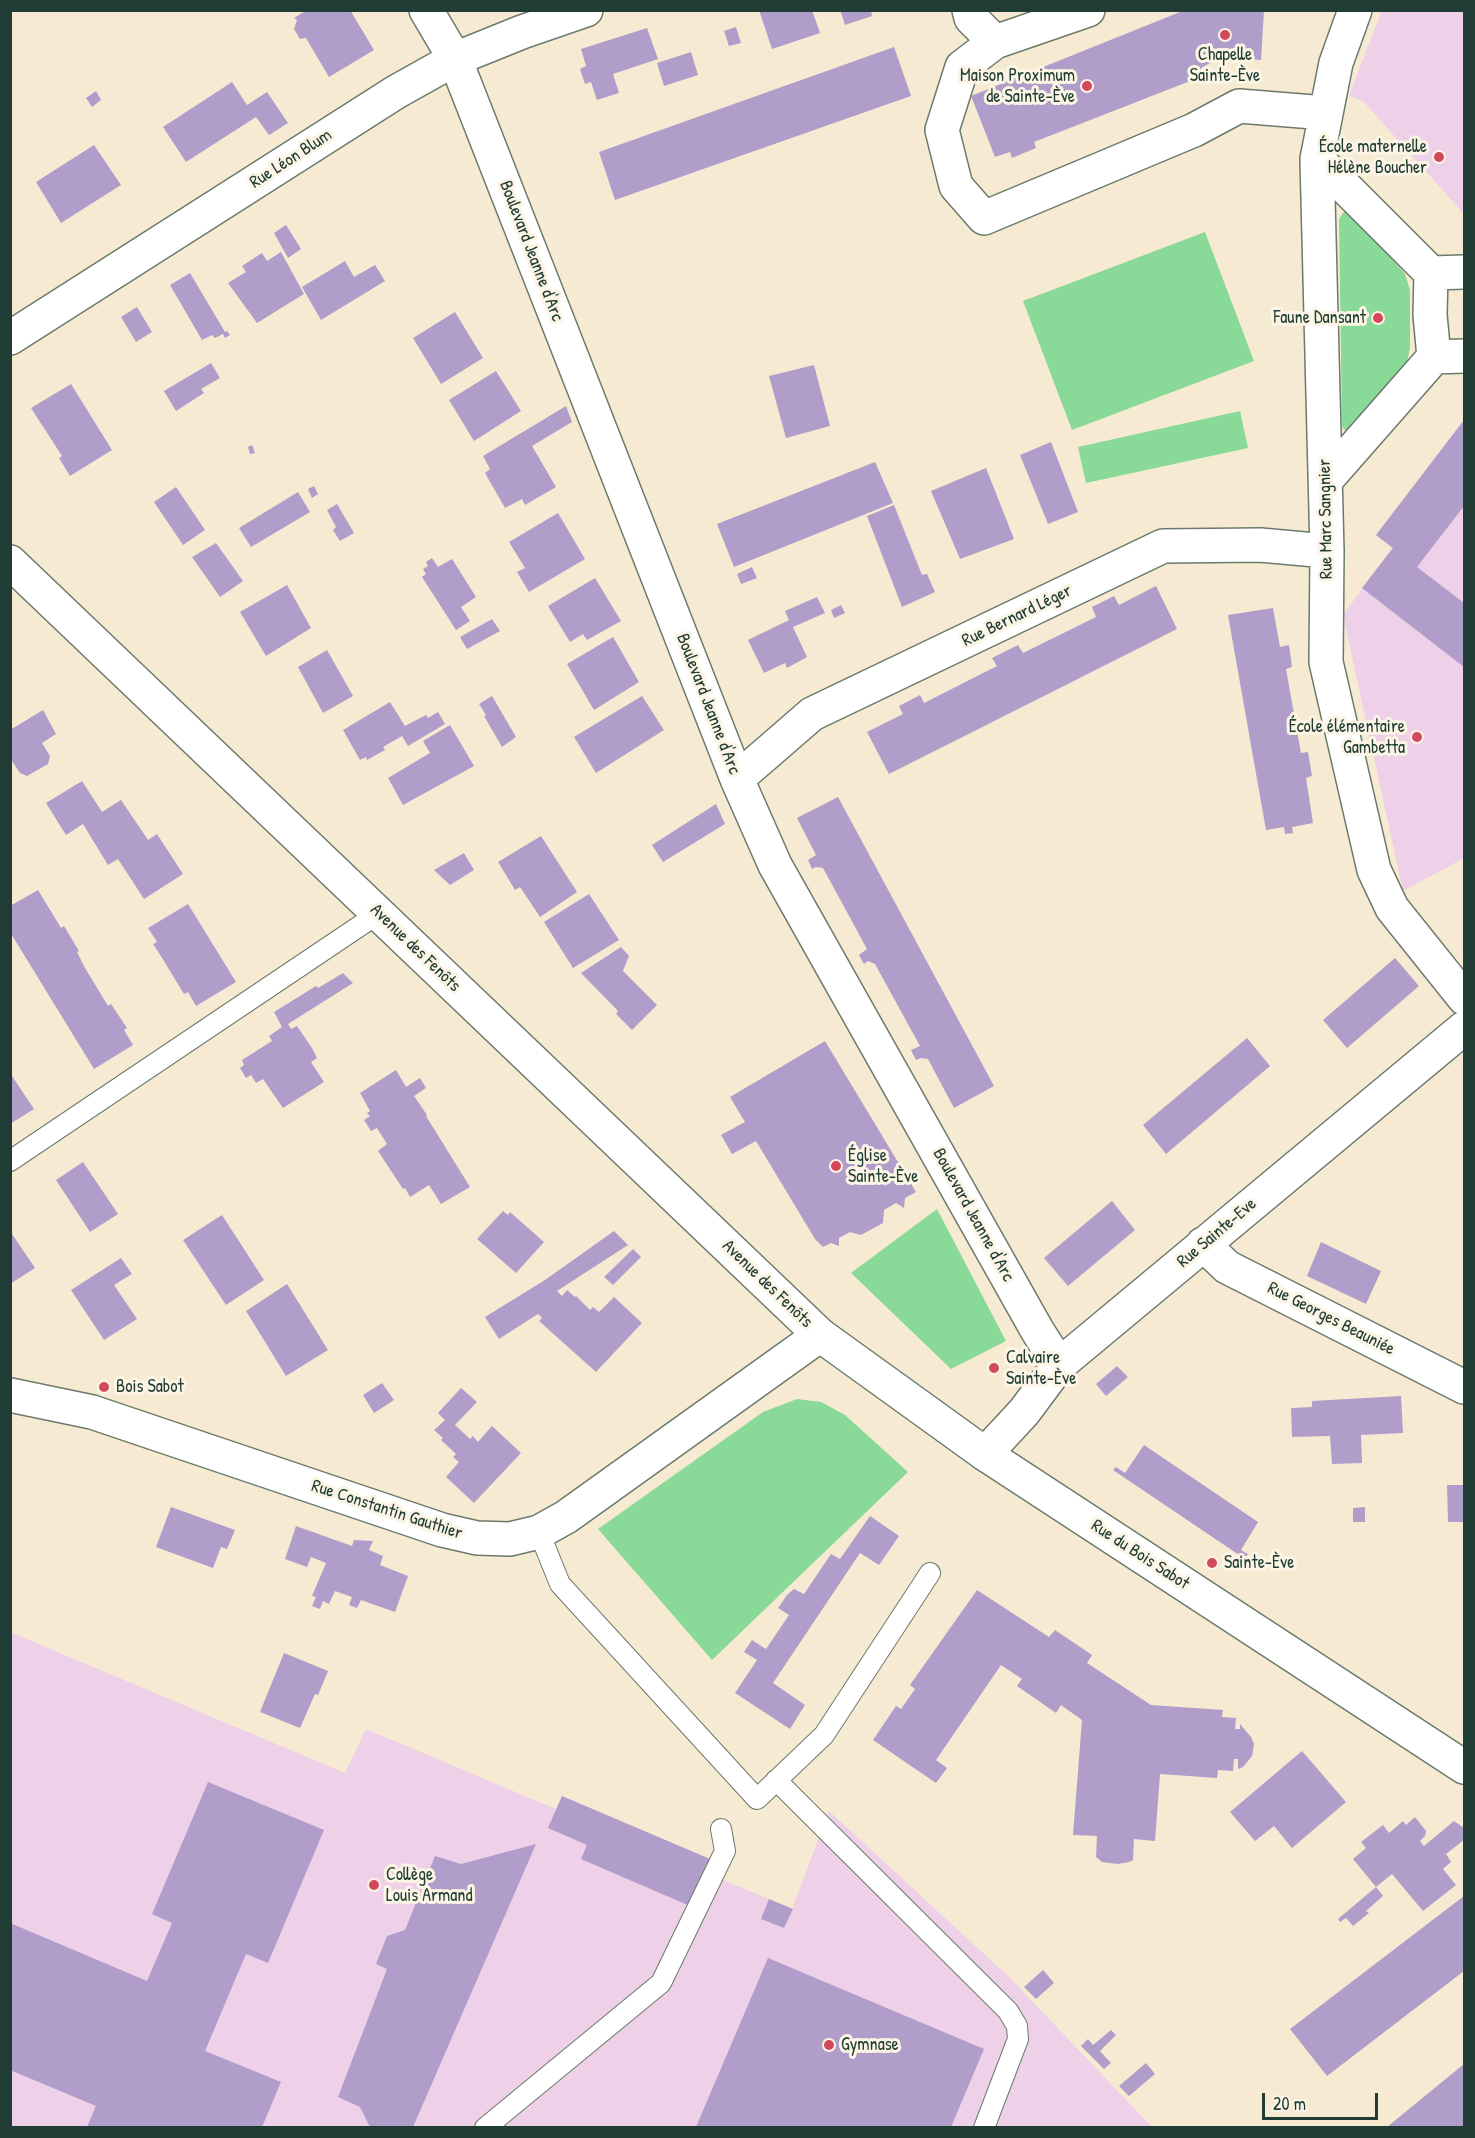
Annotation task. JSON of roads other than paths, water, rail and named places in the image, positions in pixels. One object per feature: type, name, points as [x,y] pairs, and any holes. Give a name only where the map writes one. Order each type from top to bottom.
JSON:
[{"type":"street","name":"Boulevard Jeanne d'Arc","points":[[426,10],[455,59],[737,779],[775,865],[1059,1365]]},
{"type":"street","name":"Rue Léon Blum","points":[[10,338],[396,92],[455,59],[522,32],[586,10]]},
{"type":"street","points":[[969,10],[971,18],[995,42]]},
{"type":"street","points":[[1088,10],[995,42],[962,67],[942,130],[956,186],[984,218],[1194,130],[1239,106],[1326,113]]},
{"type":"street","name":"Rue Marc Sangnier","points":[[1355,10],[1336,63],[1317,159],[1326,480],[1326,662],[1374,870],[1392,908],[1464,998]]},
{"type":"street","points":[[1317,159],[1431,273],[1430,315],[1449,357],[1326,480]]},
{"type":"street","points":[[1431,273],[1464,272]]},
{"type":"street","name":"Rue Bernard Léger","points":[[737,779],[812,714],[1163,546],[1260,545],[1327,551]]},
{"type":"street","name":"Avenue des Fenôts","points":[[10,562],[820,1335]]},
{"type":"street","name":"Rue Sainte-Eve","points":[[985,1454],[1024,1412],[1059,1365],[1464,1028]]},
{"type":"street","name":"Rue Georges Beauniée","points":[[1203,1244],[1227,1266],[1464,1387]]},
{"type":"street","name":"Rue du Bois Sabot","points":[[820,1335],[985,1454],[1464,1767]]},
{"type":"street","name":"Rue Constantin Gauthier","points":[[10,1395],[92,1412],[442,1530],[494,1540],[523,1538],[539,1532],[588,1501],[820,1335]]},
{"type":"lane","points":[[10,1161],[379,913]]},
{"type":"lane","points":[[539,1532],[560,1584],[757,1798],[824,1735],[930,1573]]},
{"type":"lane","points":[[776,1780],[1008,2011],[1017,2026],[1018,2039],[984,2127]]},
{"type":"lane","points":[[485,2127],[661,1983],[725,1851],[721,1829]]},
{"type":"place","name":"Chapelle Sainte-Ève","points":[[1225,35]]},
{"type":"place","name":"Maison Proximum de Sainte-Ève","points":[[1087,86]]},
{"type":"place","name":"École maternelle Hélène Boucher","points":[[1439,157]]},
{"type":"place","name":"Faune Dansant","points":[[1378,318]]},
{"type":"place","name":"École élémentaire Gambetta","points":[[1417,737]]},
{"type":"place","name":"Église Sainte-Ève","points":[[836,1166]]},
{"type":"place","name":"Calvaire Sainte-Ève","points":[[994,1368]]},
{"type":"place","name":"Bois Sabot","points":[[104,1387]]},
{"type":"place","name":"Sainte-Ève","points":[[1212,1563]]},
{"type":"place","name":"Collège Louis Armand","points":[[374,1885]]},
{"type":"place","name":"Gymnase","points":[[829,2045]]}]
